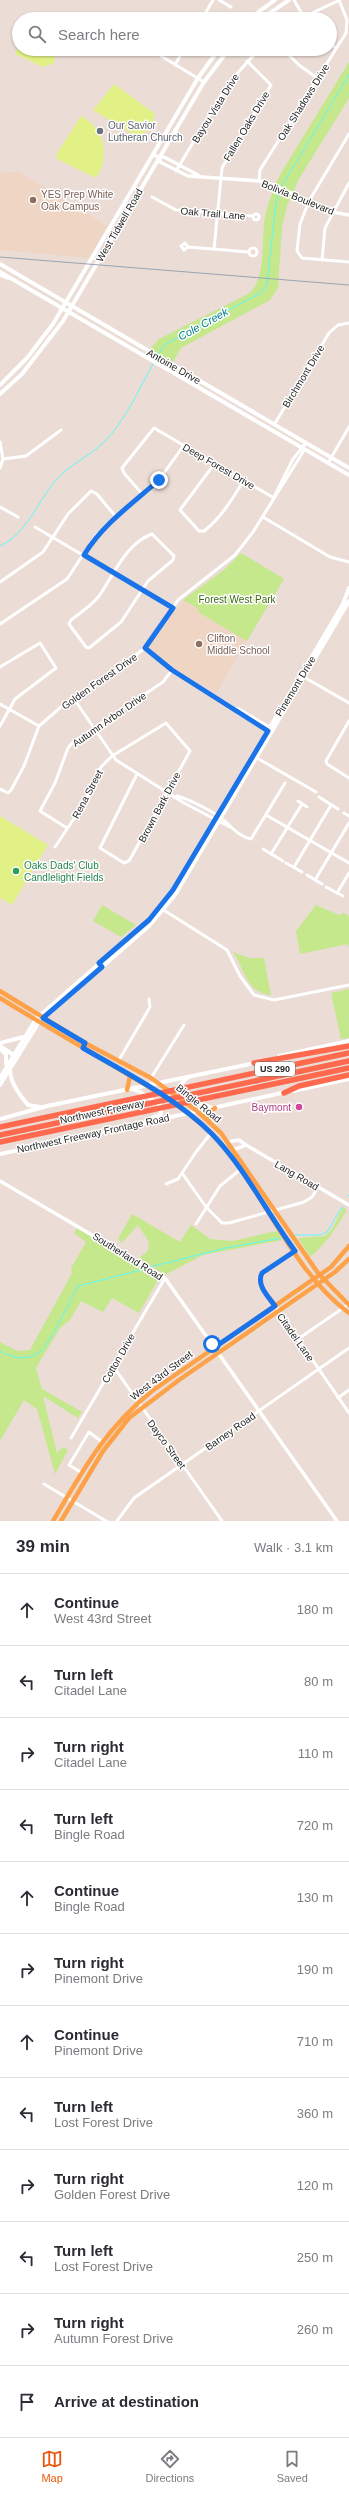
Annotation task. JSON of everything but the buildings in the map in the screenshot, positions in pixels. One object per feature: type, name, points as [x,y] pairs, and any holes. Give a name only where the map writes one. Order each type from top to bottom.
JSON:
[{"type":"highway","points":[[254,1063],[349,1046]]},
{"type":"highway","name":"Northwest Freeway","points":[[0,1128],[349,1053]]},
{"type":"highway","points":[[0,1135],[349,1061]]},
{"type":"highway","name":"Northwest Freeway","points":[[0,1142],[349,1068]]},
{"type":"highway","points":[[284,1093],[299,1086],[349,1075]]},
{"type":"main road","points":[[259,12],[275,0]]},
{"type":"main road","points":[[271,12],[289,0]]},
{"type":"main road","name":"West Tidwell Road","points":[[0,385],[7,380],[27,358],[66,303],[198,78],[214,56]]},
{"type":"main road","name":"West Tidwell Road","points":[[0,394],[11,385],[38,355],[72,307],[184,115],[204,82],[224,56]]},
{"type":"main road","points":[[178,112],[184,115]]},
{"type":"main road","points":[[128,196],[134,199]]},
{"type":"main road","points":[[108,231],[114,234]]},
{"type":"main road","name":"Antoine Drive","points":[[0,264],[349,468]]},
{"type":"main road","points":[[85,271],[91,274]]},
{"type":"main road","name":"Antoine Drive","points":[[0,274],[13,280],[349,475]]},
{"type":"main road","points":[[22,286],[26,279]]},
{"type":"main road","points":[[197,387],[201,381]]},
{"type":"main road","points":[[230,406],[234,400]]},
{"type":"main road","points":[[271,430],[274,424]]},
{"type":"main road","name":"Pinemont Drive","points":[[0,1086],[24,1037],[42,1016],[162,910],[218,820],[346,603],[349,588]]},
{"type":"main road","name":"Pinemont Drive","points":[[244,776],[257,758],[271,730]]},
{"type":"main road","name":"Bingle Road","points":[[1,995],[42,1016],[85,1043],[151,1078],[197,1111],[227,1142],[320,1275],[349,1305]]},
{"type":"main road","name":"Bingle Road","points":[[1,995],[38,1021],[130,1076],[189,1114],[212,1134],[240,1169],[268,1213],[315,1279],[343,1309],[349,1313]]},
{"type":"main road","name":"Pinemont Drive","points":[[15,1056],[38,1021]]},
{"type":"main road","points":[[0,1042],[24,1037]]},
{"type":"main road","points":[[0,1119],[47,1106],[192,1077],[349,1041]]},
{"type":"main road","points":[[83,1048],[85,1043]]},
{"type":"main road","points":[[0,1046],[15,1056]]},
{"type":"main road","points":[[0,1049],[6,1054],[8,1069],[16,1089],[28,1105],[47,1106]]},
{"type":"main road","name":"Pinemont Drive","points":[[0,1078],[8,1069]]},
{"type":"main road","points":[[130,1076],[130,1089]]},
{"type":"main road","points":[[192,1077],[180,1084],[181,1090],[194,1100],[213,1108],[209,1113],[209,1122]]},
{"type":"main road","name":"Northwest Freeway Frontage Road","points":[[0,1154],[349,1078]]},
{"type":"main road","points":[[130,1089],[140,1092],[162,1107],[158,1116],[143,1122]]},
{"type":"main road","points":[[212,1134],[233,1150]]},
{"type":"main road","points":[[276,1224],[281,1221]]},
{"type":"main road","name":"West 43rd Street","points":[[53,1521],[97,1447],[138,1402],[215,1347],[315,1279],[338,1260],[349,1246]]},
{"type":"main road","name":"West 43rd Street","points":[[61,1521],[103,1451],[119,1430],[142,1408],[179,1380],[319,1284],[349,1259]]},
{"type":"main road","points":[[245,1327],[248,1332]]},
{"type":"main road","points":[[175,1375],[179,1380]]},
{"type":"main road","points":[[97,1447],[103,1451]]},
{"type":"street","points":[[206,12],[213,0]]},
{"type":"street","points":[[219,0],[232,7]]},
{"type":"street","points":[[294,0],[301,12]]},
{"type":"street","points":[[316,12],[339,0]]},
{"type":"street","name":"Oak Shadows Drive","points":[[337,46],[346,33],[348,23],[339,0]]},
{"type":"street","points":[[161,56],[204,82]]},
{"type":"street","points":[[175,65],[180,56]]},
{"type":"street","name":"Bayou Vista Drive","points":[[176,171],[222,94],[252,56]]},
{"type":"street","points":[[290,56],[299,65],[317,78]]},
{"type":"street","name":"Oak Shadows Drive","points":[[259,181],[260,170],[331,56]]},
{"type":"street","name":"Fallen Oaks Drive","points":[[214,249],[220,178],[226,157],[271,85],[247,61]]},
{"type":"street","points":[[349,134],[309,201],[300,224],[298,249],[298,254],[302,258],[349,262]]},
{"type":"street","name":"Bolivia Boulevard","points":[[153,154],[159,158],[160,162],[188,176],[259,181],[278,187],[332,212],[349,215]]},
{"type":"street","name":"Bolivia Boulevard","points":[[159,158],[164,157],[199,176]]},
{"type":"street","points":[[322,260],[325,228],[332,212],[349,183]]},
{"type":"street","points":[[345,190],[349,192]]},
{"type":"street","name":"Oak Trail Lane","points":[[152,197],[176,210],[253,216]]},
{"type":"street","points":[[188,247],[249,252]]},
{"type":"street","points":[[0,267],[12,270]]},
{"type":"street","name":"Birchmont Drive","points":[[274,424],[334,328],[349,323]]},
{"type":"street","points":[[7,380],[11,385]]},
{"type":"street","name":"Deep Forest Drive","points":[[142,495],[124,473],[122,468],[154,428],[274,498]]},
{"type":"street","points":[[328,463],[349,428]]},
{"type":"street","points":[[3,459],[13,460],[26,456],[61,430]]},
{"type":"street","points":[[0,442],[3,459],[0,468]]},
{"type":"street","name":"Golden Forest Drive","points":[[0,790],[8,793],[16,783],[40,726],[74,699],[145,648],[173,608],[191,588],[235,554],[263,517],[298,462],[306,443]]},
{"type":"street","points":[[0,624],[58,586],[73,572],[94,538],[172,466],[184,445]]},
{"type":"street","points":[[215,463],[181,507],[181,512],[198,531],[204,531],[229,504],[244,480]]},
{"type":"street","points":[[0,582],[39,556],[68,514],[91,491],[97,494],[116,517]]},
{"type":"street","points":[[0,506],[18,518]]},
{"type":"street","points":[[263,517],[330,556],[349,562]]},
{"type":"street","points":[[35,527],[173,608]]},
{"type":"street","points":[[146,536],[156,536],[174,556],[173,560],[152,576],[121,622],[99,642],[89,648],[82,644],[69,624],[70,620],[98,597],[113,572],[124,557],[146,536]]},
{"type":"street","points":[[0,667],[37,643],[40,643],[56,668],[55,671],[22,693],[9,709],[0,726]]},
{"type":"street","points":[[145,648],[172,670],[234,708],[250,715],[271,730]]},
{"type":"street","name":"Autumn Arbor Drive","points":[[68,828],[42,813],[41,808],[55,783],[68,748],[93,728],[163,682],[172,670]]},
{"type":"street","points":[[303,676],[349,703]]},
{"type":"street","points":[[74,699],[112,756],[137,774],[251,839],[285,783]]},
{"type":"street","points":[[0,704],[40,726]]},
{"type":"street","points":[[234,708],[247,719],[271,730]]},
{"type":"street","points":[[247,719],[250,715]]},
{"type":"street","points":[[349,720],[326,761],[327,764],[349,778]]},
{"type":"street","name":"Rena Street","points":[[55,846],[81,808],[101,767],[112,756],[164,723],[169,724],[181,740]]},
{"type":"street","name":"Brown Bark Drive","points":[[137,774],[100,844],[102,850],[124,863],[129,861],[166,790],[190,751],[181,740]]},
{"type":"street","points":[[257,758],[316,792]]},
{"type":"street","points":[[319,797],[338,809]]},
{"type":"street","points":[[298,801],[307,807]]},
{"type":"street","points":[[271,854],[302,804]]},
{"type":"street","points":[[294,867],[331,804]]},
{"type":"street","points":[[344,812],[349,816]]},
{"type":"street","points":[[266,815],[349,863]]},
{"type":"street","points":[[315,880],[349,823]]},
{"type":"street","points":[[263,849],[283,861]]},
{"type":"street","points":[[286,863],[302,872]]},
{"type":"street","points":[[337,893],[349,873]]},
{"type":"street","points":[[307,875],[343,896]]},
{"type":"street","points":[[162,910],[227,950],[246,987],[254,995],[274,1000],[349,985]]},
{"type":"street","points":[[118,1060],[150,1006],[149,999]]},
{"type":"street","points":[[151,1078],[184,1025]]},
{"type":"street","points":[[166,1184],[174,1182],[212,1134]]},
{"type":"street","name":"Lang Road","points":[[227,1142],[239,1140],[349,1205]]},
{"type":"street","points":[[233,1150],[246,1145]]},
{"type":"street","points":[[196,1224],[220,1186],[244,1166]]},
{"type":"street","points":[[182,1173],[206,1207],[222,1223],[228,1224],[304,1202],[312,1197],[318,1187]]},
{"type":"street","name":"Southerland Road","points":[[0,1180],[153,1269],[165,1278],[337,1521]]},
{"type":"street","name":"Citadel Lane","points":[[295,1251],[262,1273],[259,1278],[260,1284],[349,1413]]},
{"type":"street","name":"Cotton Drive","points":[[71,1438],[165,1278]]},
{"type":"street","points":[[298,1339],[349,1305]]},
{"type":"street","name":"Barney Road","points":[[117,1521],[134,1498],[349,1348]]},
{"type":"street","name":"Dayco Street","points":[[113,1366],[222,1521]]},
{"type":"street","points":[[338,1398],[349,1390]]},
{"type":"street","points":[[82,1473],[69,1465],[89,1432],[102,1442]]},
{"type":"street","points":[[44,1484],[106,1521]]},
{"type":"shaded area","name":"YES Prep White Oak Campus","points":[[2,172],[19,172],[107,226],[89,258],[0,250],[0,175]]},
{"type":"shaded area","name":"Clifton Middle School","points":[[183,600],[200,609],[198,612],[247,641],[216,693],[176,669],[149,647]]},
{"type":"green space","points":[[19,56],[54,56],[54,63],[43,67]]},
{"type":"green space","points":[[349,62],[349,98],[299,179],[287,206],[282,227],[278,288],[270,300],[181,348],[173,362],[150,349],[159,339],[248,294],[254,288],[261,269],[265,217],[274,189],[281,173]]},
{"type":"green space","points":[[114,84],[155,114],[151,127],[141,136],[134,135],[93,110]]},
{"type":"green space","points":[[81,116],[89,121],[95,128],[103,143],[103,161],[101,170],[96,178],[57,159],[56,155]]},
{"type":"green space","name":"Forest West Park","points":[[241,553],[284,579],[247,641],[198,612],[199,609],[183,600],[225,569]]},
{"type":"green space","name":"Oaks Dads' Club Candlelight Fields","points":[[0,816],[48,845],[12,905],[0,898]]},
{"type":"green space","points":[[102,905],[136,925],[121,937],[93,921]]},
{"type":"green space","points":[[316,905],[339,915],[344,913],[349,916],[349,948],[348,944],[300,954],[296,931]]},
{"type":"green space","points":[[233,952],[249,958],[264,958],[271,995],[262,993],[251,985]]},
{"type":"green space","points":[[349,989],[349,1038],[341,1039],[331,993]]},
{"type":"green space","points":[[343,1207],[347,1210],[335,1229],[326,1241],[310,1257],[298,1238],[325,1236],[332,1229]]},
{"type":"green space","points":[[132,1214],[180,1242],[191,1225],[210,1239],[232,1241],[277,1231],[282,1240],[203,1255],[165,1275],[139,1258],[148,1251],[149,1242],[138,1225],[122,1243],[118,1239]]},
{"type":"green space","points":[[77,1228],[159,1278],[139,1313],[112,1298],[103,1312],[81,1301],[70,1320],[60,1328],[36,1368],[42,1389],[82,1412],[78,1418],[43,1396],[57,1453],[63,1447],[68,1450],[55,1474],[37,1409],[24,1400],[0,1441],[0,1342],[17,1351],[30,1350],[72,1273],[71,1268],[86,1242],[74,1233]]},
{"type":"waterway","name":"Cole Creek","points":[[281,187],[349,75]]},
{"type":"waterway","name":"Cole Creek","points":[[158,354],[166,344],[262,292],[267,284],[276,202],[280,190]]},
{"type":"waterway","name":"Cole Creek","points":[[0,546],[9,541],[24,526],[56,480],[73,465],[104,442],[112,433],[132,404],[154,362]]},
{"type":"waterway","points":[[294,1235],[320,1235],[327,1232],[342,1207]]},
{"type":"waterway","points":[[150,1267],[226,1248],[281,1238]]},
{"type":"waterway","points":[[0,1351],[10,1356],[20,1358],[26,1358],[36,1354],[41,1351],[50,1339],[78,1286],[145,1269]]},
{"type":"railway","points":[[0,257],[349,285]]},
{"type":"place","name":"Our Savior Lutheran Church","points":[[100,131]]},
{"type":"place","name":"YES Prep White Oak Campus","points":[[33,200]]},
{"type":"place","name":"Clifton Middle School","points":[[199,644]]},
{"type":"place","name":"Oaks Dads' Club Candlelight Fields","points":[[16,871]]},
{"type":"place","name":"Baymont","points":[[299,1107]]},
{"type":"route","points":[[159,480],[108,523],[94,538],[84,555],[173,608],[145,648],[172,670],[268,731],[173,890],[160,908],[136,932],[99,963],[102,967],[43,1018],[85,1043],[83,1048],[189,1114],[211,1133],[240,1169],[268,1213],[295,1251],[262,1273],[259,1278],[260,1284],[275,1306],[215,1347],[212,1344]]}]
